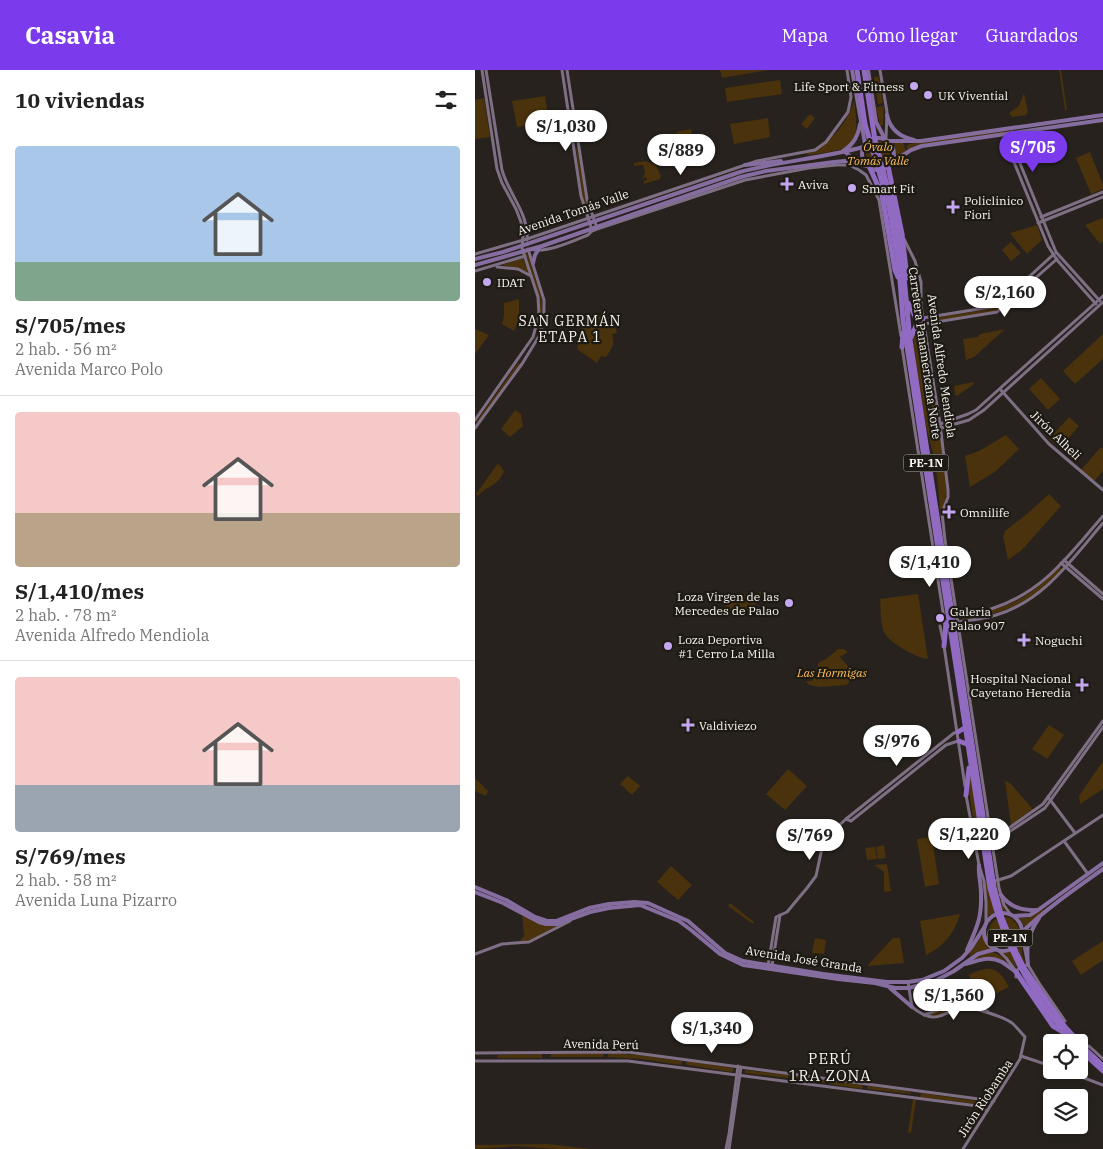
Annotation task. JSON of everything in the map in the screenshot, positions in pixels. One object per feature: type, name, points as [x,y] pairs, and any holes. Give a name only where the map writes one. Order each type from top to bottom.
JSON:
[{"type":"highway","name":"Carretera Panamericana Norte","points":[[857,70],[865,124],[885,190],[898,249],[903,320],[970,757],[990,873],[1011,940],[1024,968],[1065,1034]]},
{"type":"highway","name":"Carretera Panamericana Norte","points":[[862,70],[875,140],[889,190],[990,873]]},
{"type":"highway","points":[[890,165],[907,269],[905,291]]},
{"type":"highway","points":[[869,167],[878,184],[895,270],[900,280]]},
{"type":"highway","points":[[878,184],[883,178],[891,179]]},
{"type":"highway","points":[[906,298],[914,316],[924,321]]},
{"type":"highway","points":[[902,347],[903,320]]},
{"type":"highway","points":[[911,340],[915,328],[924,321]]},
{"type":"highway","points":[[944,645],[946,603]]},
{"type":"highway","points":[[952,610],[959,615]]},
{"type":"highway","points":[[960,666],[962,648]]},
{"type":"highway","points":[[962,679],[969,697]]},
{"type":"highway","points":[[958,732],[966,727]]},
{"type":"highway","points":[[959,741],[969,745]]},
{"type":"highway","points":[[966,795],[970,757]]},
{"type":"highway","points":[[1016,974],[1053,1026],[1065,1034]]},
{"type":"highway","name":"Carretera Panamericana Norte","points":[[1041,997],[1069,1034]]},
{"type":"highway","points":[[1065,1021],[1072,1034]]},
{"type":"highway","name":"PE-1N","points":[[1088,1054],[1103,1071]]},
{"type":"highway","name":"PE-1N","points":[[1088,1056],[1103,1066]]},
{"type":"main road","points":[[476,426],[522,364],[540,336],[544,317],[542,291],[525,242],[522,226],[498,172],[482,70]]},
{"type":"main road","points":[[475,420],[518,360],[534,334],[539,306],[523,251],[527,227],[523,213],[503,176],[487,70]]},
{"type":"main road","points":[[562,70],[581,196],[591,230]]},
{"type":"main road","points":[[567,70],[587,199],[597,228]]},
{"type":"main road","name":"Avenida Tomás Valle","points":[[475,259],[745,165],[765,159],[809,152],[819,148],[828,140],[848,112],[851,98],[847,70]]},
{"type":"main road","points":[[852,70],[864,145],[862,156],[869,167],[880,170],[917,147],[1103,120]]},
{"type":"main road","points":[[868,70],[876,122],[894,152],[890,165]]},
{"type":"main road","points":[[880,70],[887,115],[886,140]]},
{"type":"main road","points":[[887,115],[891,126],[899,134],[921,141]]},
{"type":"main road","points":[[864,145],[873,138],[905,145],[921,141],[1103,115]]},
{"type":"main road","points":[[489,116],[494,116]]},
{"type":"main road","points":[[837,154],[846,150],[853,142],[858,133],[860,122]]},
{"type":"main road","points":[[1010,128],[1010,134],[1028,191],[1042,219],[1055,253]]},
{"type":"main road","name":"Avenida Tomás Valle","points":[[594,218],[740,172],[769,165],[837,154],[864,145]]},
{"type":"main road","points":[[905,145],[909,151]]},
{"type":"main road","points":[[845,152],[850,157],[845,161]]},
{"type":"main road","points":[[745,165],[774,161],[793,162]]},
{"type":"main road","name":"Avenida Tomás Valle","points":[[597,228],[752,174],[845,161],[869,167]]},
{"type":"main road","name":"Avenida Tomás Valle","points":[[529,249],[545,250],[591,230],[746,180],[841,164],[863,172],[878,195],[884,215]]},
{"type":"main road","points":[[792,167],[801,170]]},
{"type":"main road","points":[[746,180],[752,174]]},
{"type":"main road","points":[[719,184],[726,186]]},
{"type":"main road","points":[[1038,223],[1042,219],[1103,192]]},
{"type":"main road","points":[[668,195],[670,203]]},
{"type":"main road","points":[[1092,196],[1094,201]]},
{"type":"main road","points":[[1036,218],[1042,219],[1103,197]]},
{"type":"main road","points":[[648,202],[650,208]]},
{"type":"main road","points":[[1034,204],[1038,223],[1058,258],[1100,303]]},
{"type":"main road","points":[[884,215],[944,645],[966,795],[979,865],[981,914],[977,931],[964,955],[968,956],[968,960]]},
{"type":"main road","name":"Avenida Alfredo Mendiola","points":[[902,234],[918,269],[921,282],[924,321],[941,428],[948,490],[942,517],[959,615]]},
{"type":"main road","name":"Avenida Tomás Valle","points":[[475,265],[570,239]]},
{"type":"main road","name":"Avenida Tomás Valle","points":[[475,254],[525,242]]},
{"type":"main road","points":[[533,264],[537,251],[542,246]]},
{"type":"main road","points":[[924,321],[997,306],[1055,253]]},
{"type":"main road","points":[[475,271],[525,256]]},
{"type":"main road","points":[[924,321],[997,312],[1058,258]]},
{"type":"main road","points":[[491,267],[509,267],[532,277]]},
{"type":"main road","points":[[941,428],[958,424],[976,416],[1100,303],[1103,296]]},
{"type":"main road","points":[[534,334],[540,336]]},
{"type":"main road","points":[[940,424],[976,410],[1002,391]]},
{"type":"main road","name":"Jirón Alheli","points":[[1002,391],[1049,444],[1103,490]]},
{"type":"main road","points":[[1013,916],[1004,905],[998,879],[969,697],[959,615],[984,612],[1017,599],[1037,587],[1103,516]]},
{"type":"main road","points":[[960,622],[995,615],[1028,601],[1043,590],[1103,523]]},
{"type":"main road","points":[[1062,562],[1101,594],[1103,599]]},
{"type":"main road","points":[[991,833],[1009,828],[1035,810],[1048,797],[1103,721]]},
{"type":"main road","points":[[991,833],[1009,832],[1037,814],[1052,800],[1103,727]]},
{"type":"main road","points":[[769,967],[778,916],[787,912],[816,876],[822,848],[829,836],[845,819],[924,756],[958,732]]},
{"type":"main road","points":[[845,819],[851,820],[946,745],[959,741]]},
{"type":"main road","points":[[1048,797],[1075,833]]},
{"type":"main road","points":[[984,881],[992,882],[1007,878],[1103,815]]},
{"type":"main road","points":[[1064,841],[1088,874]]},
{"type":"main road","points":[[1013,916],[1030,914],[1038,910],[1103,863]]},
{"type":"main road","points":[[979,865],[984,881],[987,902],[985,935],[987,941],[1006,958],[1016,974]]},
{"type":"main road","points":[[997,950],[1010,950],[1015,947],[1022,934],[1041,915],[1074,888],[1103,869]]},
{"type":"main road","name":"Avenida José Granda","points":[[475,887],[547,921],[556,921],[589,908],[609,904],[648,903],[688,921],[725,953],[743,961],[838,979],[889,986],[909,988],[935,982],[981,952],[997,950]]},
{"type":"main road","name":"Avenida José Granda","points":[[475,892],[503,903],[539,922],[557,924],[590,912],[609,908],[633,904],[647,907],[679,921],[720,954],[743,965],[887,982],[908,982],[937,975],[971,948],[986,925]]},
{"type":"main road","points":[[1001,895],[1011,905],[1021,910],[1038,910]]},
{"type":"main road","points":[[1044,906],[1044,909],[1047,910]]},
{"type":"main road","points":[[986,925],[994,916],[1005,913],[1019,920],[1028,965],[1065,1021]]},
{"type":"main road","points":[[1028,965],[1027,940],[1031,929],[1041,915]]},
{"type":"main road","points":[[475,954],[502,944],[529,942],[571,920]]},
{"type":"main road","points":[[963,965],[991,958],[999,961],[1016,974]]},
{"type":"main road","points":[[1016,974],[1022,966],[1028,965]]},
{"type":"main road","points":[[908,982],[912,1008]]},
{"type":"main road","points":[[889,986],[912,1008],[923,1015],[935,1018],[966,1008],[988,1012]]},
{"type":"main road","points":[[923,1015],[962,1001],[984,1009],[1013,1023],[1025,1037],[1021,1056],[1043,1063]]},
{"type":"main road","points":[[1088,1046],[1103,1059]]},
{"type":"main road","name":"Avenida Perú","points":[[475,1053],[628,1052],[994,1100]]},
{"type":"main road","name":"Jirón Riobamba","points":[[963,1149],[1021,1056]]},
{"type":"main road","name":"Avenida Perú","points":[[475,1061],[628,1061],[983,1107]]},
{"type":"main road","points":[[727,1149],[740,1066]]},
{"type":"main road","points":[[1087,1079],[1103,1085]]},
{"type":"main road","points":[[987,1111],[983,1107],[988,1105],[988,1100]]},
{"type":"green space","points":[[720,70],[768,70],[722,78]]},
{"type":"green space","points":[[1059,70],[1061,70],[1067,110],[1065,110]]},
{"type":"green space","points":[[874,77],[879,77],[883,103],[878,104]]},
{"type":"green space","points":[[780,80],[782,94],[727,102],[725,88]]},
{"type":"green space","points":[[1024,93],[1028,112],[1026,115],[1012,117],[1009,113],[1019,106]]},
{"type":"green space","points":[[545,96],[549,122],[517,127],[512,101]]},
{"type":"green space","points":[[484,98],[490,137],[475,139],[475,100]]},
{"type":"green space","points":[[854,100],[856,128],[855,137],[851,143],[845,148],[836,151],[805,154],[821,146],[836,133],[847,117]]},
{"type":"green space","points":[[884,106],[883,125],[880,126],[876,107]]},
{"type":"green space","points":[[810,114],[815,118],[807,129],[801,124]]},
{"type":"green space","points":[[768,118],[770,137],[734,144],[730,124]]},
{"type":"green space","points":[[691,129],[697,157],[686,161],[676,132]]},
{"type":"green space","points":[[1006,130],[1007,133],[917,146],[908,149],[906,147],[909,144]]},
{"type":"green space","name":"Óvalo Tomás Valle","points":[[878,141],[887,144],[890,153],[887,162],[878,165],[869,162],[866,153],[869,144]]},
{"type":"green space","points":[[894,142],[903,143],[906,151],[897,157]]},
{"type":"green space","points":[[1062,145],[1033,156],[1031,150]]},
{"type":"green space","points":[[577,148],[590,213],[589,215],[583,200]]},
{"type":"green space","points":[[1090,152],[1103,185],[1103,189],[1091,194],[1076,158]]},
{"type":"green space","points":[[646,161],[656,165],[661,176],[660,179],[644,184],[644,181],[647,180],[646,177],[642,178],[645,173],[643,165],[634,166],[634,163]]},
{"type":"green space","points":[[1103,218],[1103,241],[1100,244],[1085,225]]},
{"type":"green space","points":[[1037,225],[1042,240],[1027,254],[1010,233]]},
{"type":"green space","points":[[1011,242],[1021,253],[1011,261],[1002,250]]},
{"type":"green space","points":[[526,252],[529,256],[542,302],[541,326],[538,334],[539,302]]},
{"type":"green space","points":[[523,258],[529,273],[518,268],[502,265]]},
{"type":"green space","points":[[917,292],[921,315],[919,318],[911,301]]},
{"type":"green space","points":[[1015,292],[1017,294],[998,311],[932,321],[932,318],[997,308]]},
{"type":"green space","points":[[519,299],[519,318],[514,331],[502,324],[504,303]]},
{"type":"green space","points":[[603,315],[607,324],[613,322],[617,332],[612,335],[613,344],[610,351],[606,357],[601,356],[597,363],[577,349],[583,324]]},
{"type":"green space","points":[[922,326],[947,488],[944,505],[940,514],[935,461],[926,426],[913,348],[913,337],[917,327]]},
{"type":"green space","points":[[475,329],[489,335],[475,354]]},
{"type":"green space","points":[[1005,329],[974,357],[966,360],[963,339],[978,337],[980,334]]},
{"type":"green space","points":[[1103,334],[1103,359],[1075,384],[1063,371]]},
{"type":"green space","points":[[518,363],[520,364],[478,422],[476,422]]},
{"type":"green space","points":[[1041,378],[1060,399],[1048,410],[1029,389]]},
{"type":"green space","points":[[973,382],[974,384],[957,396],[955,395],[954,386]]},
{"type":"green space","points":[[515,410],[521,414],[523,426],[510,437],[501,429]]},
{"type":"green space","points":[[1069,417],[1079,426],[1060,448],[1049,439]]},
{"type":"green space","points":[[1006,435],[1019,449],[996,471],[970,487],[965,456],[979,451]]},
{"type":"green space","points":[[1101,447],[1103,449],[1103,471],[1094,481],[1081,470]]},
{"type":"green space","points":[[498,463],[504,471],[502,476],[496,483],[478,496],[476,494]]},
{"type":"green space","points":[[1049,494],[1061,506],[1022,550],[1008,560],[1003,536],[1005,531]]},
{"type":"green space","points":[[1059,567],[1062,569],[1028,598],[1006,609],[963,620],[962,616],[1004,606],[1026,595],[1037,588]]},
{"type":"green space","points":[[762,592],[752,610],[732,613],[725,609],[727,600],[731,598]]},
{"type":"green space","points":[[918,594],[928,659],[917,656],[897,645],[884,632],[882,624],[880,599]]},
{"type":"green space","name":"Las Hormigas","points":[[838,649],[844,649],[848,652],[840,657],[854,673],[847,685],[820,687],[809,685],[806,681],[812,681],[819,662]]},
{"type":"green space","points":[[1049,725],[1064,735],[1047,759],[1032,749]]},
{"type":"green space","points":[[1103,761],[1103,789],[1080,804],[1079,796]]},
{"type":"green space","points":[[788,769],[807,786],[785,810],[766,794]]},
{"type":"green space","points":[[970,773],[982,847],[978,847],[969,792]]},
{"type":"green space","points":[[628,776],[640,786],[632,795],[620,784]]},
{"type":"green space","points":[[475,778],[488,791],[486,796],[475,791]]},
{"type":"green space","points":[[1005,781],[1010,783],[1033,809],[1011,825]]},
{"type":"green space","points":[[932,837],[939,884],[925,887],[917,839]]},
{"type":"green space","points":[[884,845],[886,858],[878,859],[876,847]]},
{"type":"green space","points":[[875,847],[877,859],[867,860],[865,848]]},
{"type":"green space","points":[[887,864],[891,891],[884,892],[884,872],[874,865]]},
{"type":"green space","points":[[671,866],[692,885],[678,900],[657,882]]},
{"type":"green space","points":[[996,882],[999,896],[1006,910],[986,917],[985,883]]},
{"type":"green space","points":[[730,903],[754,922],[753,924],[728,906]]},
{"type":"green space","points":[[1042,909],[1044,910],[1025,928],[1020,918],[1028,918]]},
{"type":"green space","points":[[522,914],[559,925],[531,940],[519,942],[524,936]]},
{"type":"green space","points":[[960,914],[952,933],[943,944],[926,955],[920,921]]},
{"type":"green space","points":[[1004,917],[1010,918],[1018,926],[1018,938],[1010,946],[1004,947],[998,946],[990,938],[989,932],[990,926],[998,918]]},
{"type":"green space","points":[[982,933],[990,949],[970,956],[969,954]]},
{"type":"green space","points":[[815,938],[826,940],[824,954],[812,953]]},
{"type":"green space","points":[[893,938],[900,938],[904,963],[867,966]]},
{"type":"green space","points":[[1103,941],[1103,960],[1081,975],[1072,961]]},
{"type":"green space","points":[[1022,943],[1022,954],[1025,963],[1016,967],[1003,953],[1013,951]]},
{"type":"green space","points":[[993,952],[1001,956],[1010,967],[999,960],[984,957],[966,963],[976,956]]},
{"type":"green space","points":[[965,968],[969,975],[983,969],[993,969],[1001,975],[1009,987],[993,995],[977,992]]},
{"type":"green space","points":[[962,1002],[986,1010],[971,1007],[937,1016],[927,1015]]},
{"type":"green space","points":[[608,1053],[639,1055],[682,1062],[681,1065],[642,1059],[608,1057]]},
{"type":"green space","points":[[542,1054],[542,1058],[498,1058],[497,1056],[498,1055]]},
{"type":"green space","points":[[551,1054],[604,1054],[603,1057],[550,1057]]},
{"type":"green space","points":[[687,1061],[733,1068],[734,1070],[732,1072],[687,1065]]},
{"type":"green space","points":[[745,1070],[788,1075],[788,1078],[745,1073]]},
{"type":"green space","points":[[793,1076],[826,1080],[826,1083],[793,1080]]},
{"type":"green space","points":[[829,1081],[862,1085],[863,1087],[862,1089],[829,1084]]},
{"type":"green space","points":[[868,1086],[910,1092],[911,1094],[867,1089]]},
{"type":"green space","points":[[921,1093],[987,1103],[986,1105],[920,1097]]},
{"type":"green space","points":[[913,1099],[916,1100],[911,1133],[908,1132]]},
{"type":"green space","points":[[548,1144],[591,1149],[515,1146],[475,1149],[475,1145]]},
{"type":"place","name":"Life Sport & Fitness","points":[[914,86]]},
{"type":"place","name":"UK Vivential","points":[[928,95]]},
{"type":"place","name":"Aviva","points":[[787,184]]},
{"type":"place","name":"Smart Fit","points":[[852,188]]},
{"type":"place","name":"Policlinico Fiori","points":[[953,207]]},
{"type":"place","name":"IDAT","points":[[487,282]]},
{"type":"place","name":"Omnilife","points":[[949,512]]},
{"type":"place","name":"Loza Virgen de las Mercedes de Palao","points":[[789,603]]},
{"type":"place","name":"Galeria Palao 907","points":[[940,618]]},
{"type":"place","name":"Noguchi","points":[[1024,640]]},
{"type":"place","name":"Loza Deportiva #1 Cerro La Milla","points":[[668,646]]},
{"type":"place","name":"Hospital Nacional Cayetano Heredia","points":[[1082,685]]},
{"type":"place","name":"Valdiviezo","points":[[688,725]]},
{"type":"district","name":"SAN GERMÁN ETAPA 1","points":[[570,330]]},
{"type":"district","name":"PERÚ 1RA ZONA","points":[[830,1066]]}]
